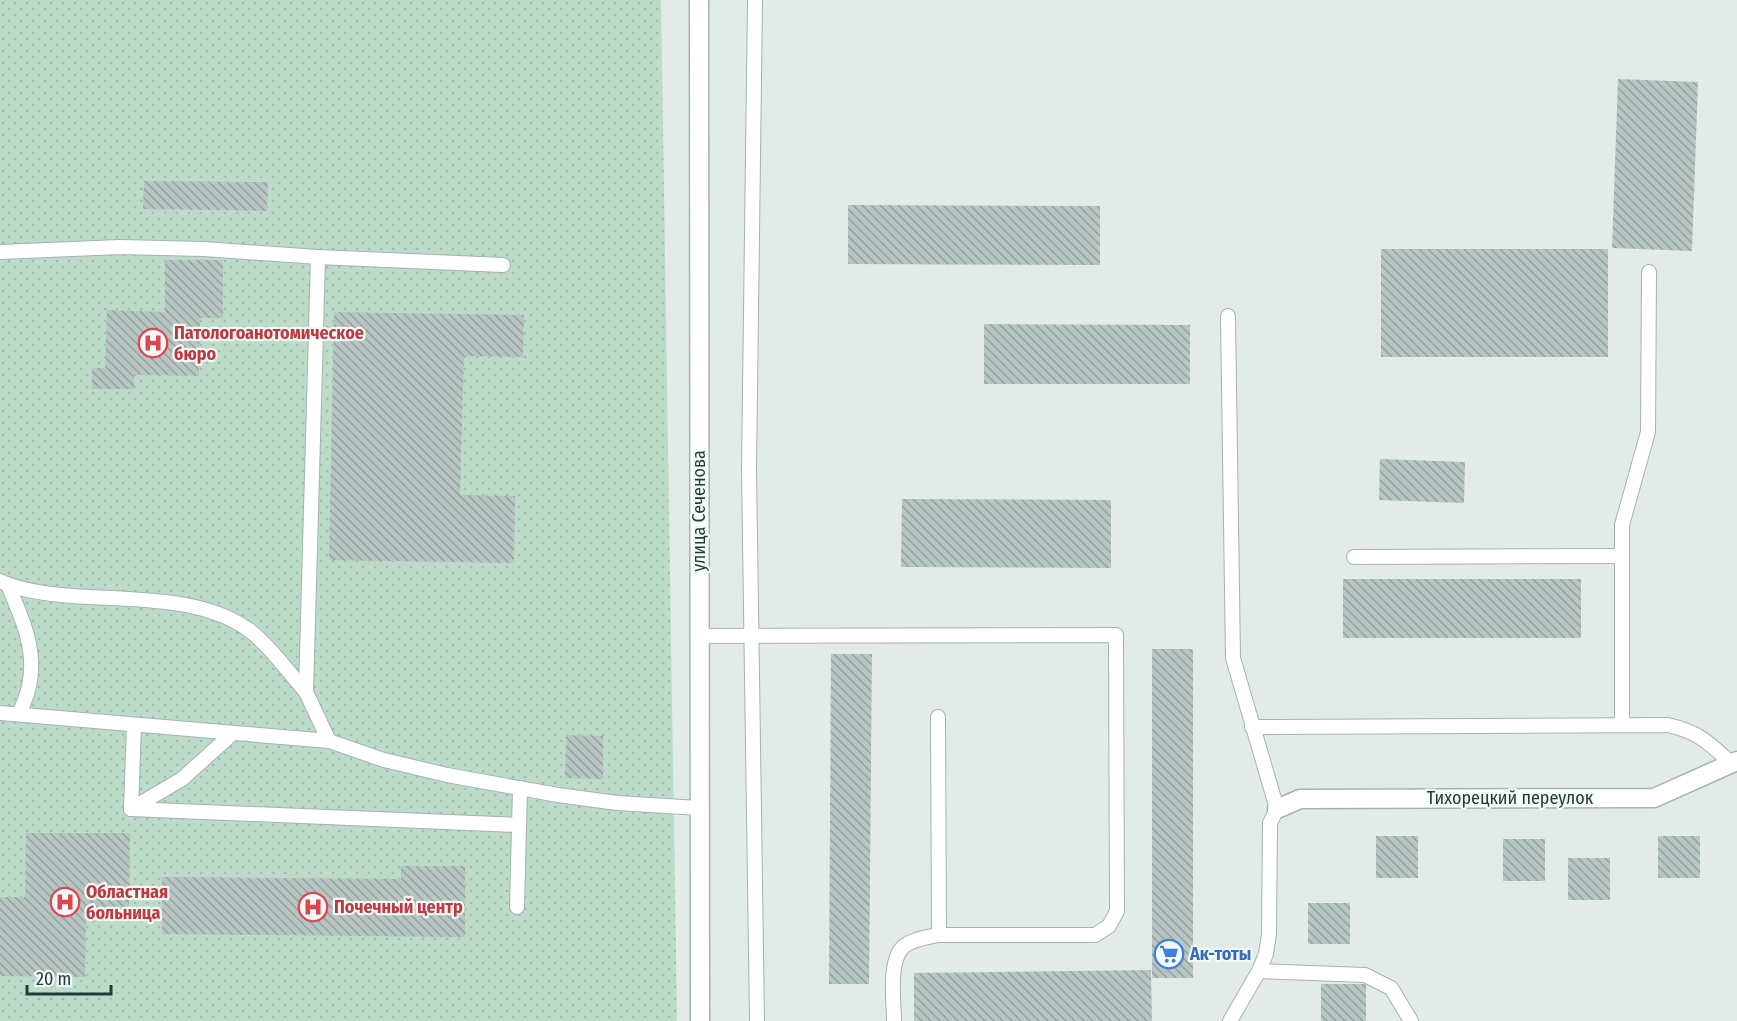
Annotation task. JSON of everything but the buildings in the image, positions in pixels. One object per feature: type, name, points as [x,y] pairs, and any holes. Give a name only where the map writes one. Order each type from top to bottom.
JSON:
[{"type":"street","name":"улица Сеченова","points":[[699,0],[700,1021]]},
{"type":"street","name":"Тихорецкий переулок","points":[[1277,809],[1300,799],[1654,798],[1734,763]]},
{"type":"lane","points":[[755,0],[749,469],[757,1021]]},
{"type":"lane","points":[[0,252],[120,247],[204,249],[318,257],[503,265]]},
{"type":"lane","points":[[306,692],[318,257]]},
{"type":"lane","points":[[1622,725],[1622,525],[1648,432],[1649,272]]},
{"type":"lane","points":[[1228,316],[1233,658],[1277,809],[1270,823],[1269,934],[1266,954],[1259,971],[1230,1021]]},
{"type":"lane","points":[[1354,557],[1622,556]]},
{"type":"lane","points":[[4,583],[46,594],[181,603],[217,614],[247,628],[306,692],[329,741]]},
{"type":"lane","points":[[4,583],[28,632],[32,660],[29,687],[19,714]]},
{"type":"lane","points":[[699,636],[1116,635],[1117,911],[1109,926],[1095,935],[939,935],[919,939],[904,946],[896,960],[893,978],[894,1021]]},
{"type":"lane","points":[[0,713],[329,741],[384,760],[447,775],[617,803],[699,808]]},
{"type":"lane","points":[[938,717],[939,935]]},
{"type":"lane","points":[[131,809],[134,725]]},
{"type":"lane","points":[[1252,727],[1668,725],[1686,729],[1705,739],[1734,763]]},
{"type":"lane","points":[[131,809],[182,779],[233,733]]},
{"type":"lane","points":[[517,908],[520,788]]},
{"type":"lane","points":[[131,809],[519,825]]},
{"type":"lane","points":[[1259,971],[1365,975],[1391,988],[1411,1021]]},
{"type":"green space","points":[[0,0],[661,0],[677,1021],[0,1021]]},
{"type":"place","name":"Патологоанотомическое бюро","points":[[153,343]]},
{"type":"place","name":"Областная больница","points":[[65,902]]},
{"type":"place","name":"Почечный центр","points":[[313,907]]},
{"type":"place","name":"Ак-тоты","points":[[1169,954]]}]
